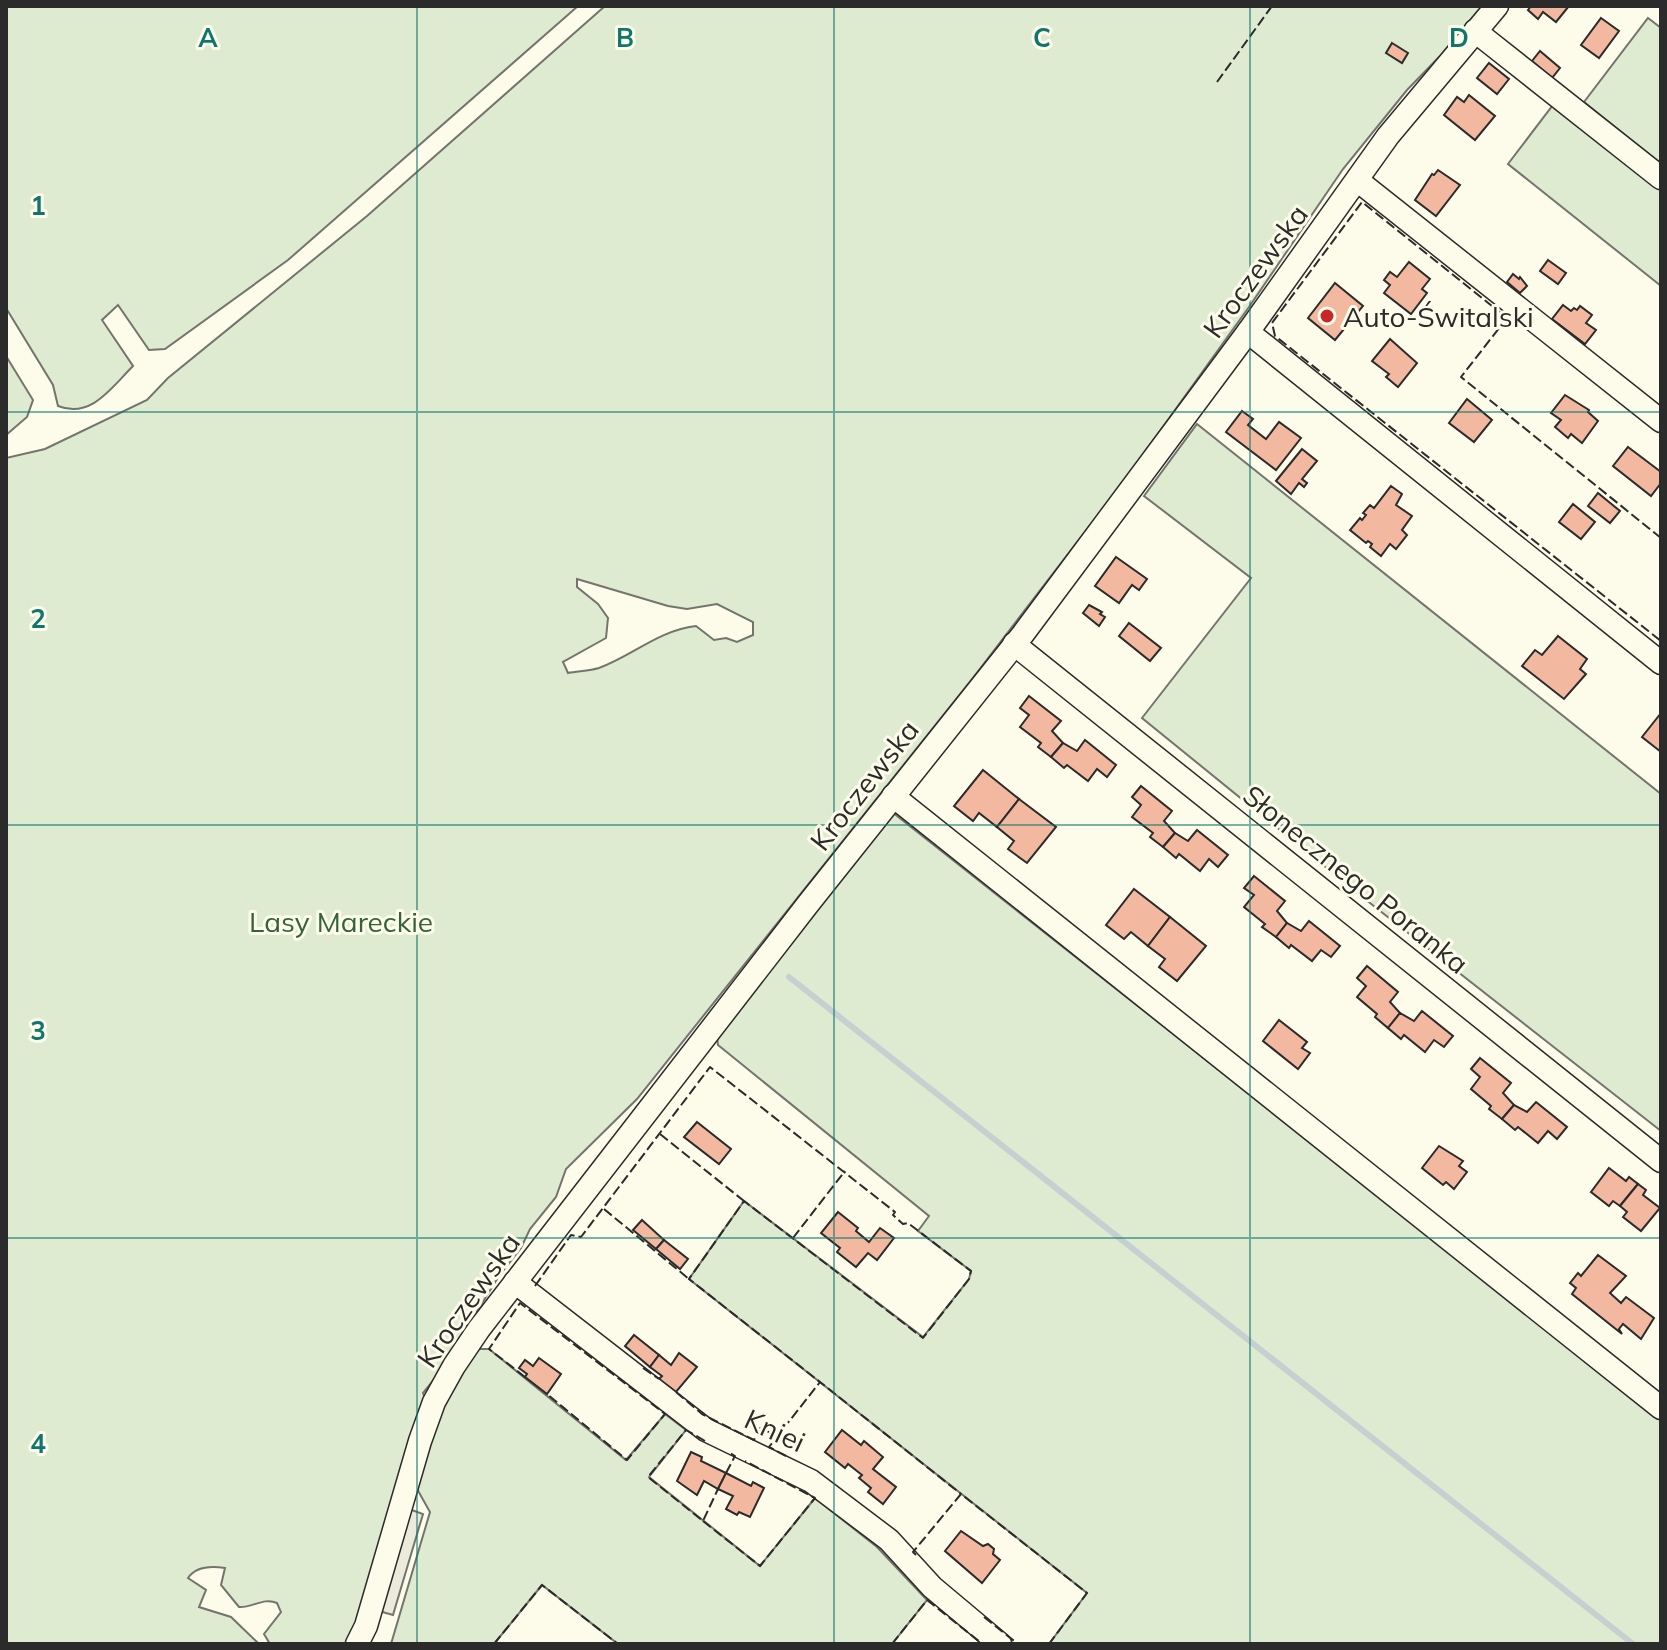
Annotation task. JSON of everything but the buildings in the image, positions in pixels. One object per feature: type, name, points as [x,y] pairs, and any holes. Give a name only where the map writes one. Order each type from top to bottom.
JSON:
[{"type":"street","name":"Kroczewska","points":[[357,1644],[366,1626],[420,1441],[434,1402],[454,1366],[515,1282],[1014,644],[1248,332],[1388,136],[1497,6]]},
{"type":"street","points":[[1475,31],[1661,178]]},
{"type":"street","points":[[1357,180],[1661,421]]},
{"type":"street","points":[[1248,332],[1661,663]]},
{"type":"street","name":"Słonecznego Poranka","points":[[1014,644],[1661,1161]]},
{"type":"street","points":[[893,796],[1661,1408]]},
{"type":"street","name":"Kniei","points":[[515,1282],[706,1430],[811,1481],[889,1540],[932,1587],[1000,1644]]},
{"type":"green space","points":[[6,6],[578,6],[288,260],[165,349],[149,350],[118,305],[102,320],[133,366],[100,399],[81,408],[70,409],[58,406],[53,385],[6,308]]},
{"type":"green space","name":"Lasy Mareckie","points":[[605,6],[1482,6],[1407,90],[1343,169],[1249,307],[1121,485],[972,679],[637,1099],[566,1169],[556,1197],[530,1229],[521,1248],[499,1276],[437,1376],[423,1393],[425,1398],[362,1609],[347,1644],[270,1644],[264,1634],[281,1612],[277,1603],[267,1601],[239,1607],[221,1585],[225,1568],[215,1567],[200,1569],[188,1578],[206,1590],[199,1607],[231,1617],[259,1644],[6,1644],[6,458],[45,449],[147,400],[168,378],[367,216]],"holes":[[[577,579],[687,609],[717,604],[753,622],[753,635],[737,642],[726,638],[714,640],[696,626],[657,638],[599,668],[568,673],[563,662],[606,638],[608,618],[598,604],[577,587]]]},
{"type":"green space","points":[[1648,18],[1661,28],[1661,164],[1584,102]]},
{"type":"green space","points":[[1556,101],[1661,185],[1661,286],[1508,164]]},
{"type":"green space","points":[[6,356],[33,400],[27,417],[6,435]]},
{"type":"green space","points":[[1197,424],[1661,794],[1661,1131],[1361,896],[1142,718],[1251,578],[1144,496]]},
{"type":"green space","points":[[892,812],[1661,1419],[1661,1644],[1049,1644],[1087,1593],[689,1279],[744,1201],[923,1337],[969,1279],[971,1271],[918,1231],[929,1216],[718,1045],[717,1037]]},
{"type":"green space","points":[[476,1349],[489,1349],[626,1460],[665,1414],[686,1430],[649,1477],[760,1566],[815,1498],[877,1547],[927,1600],[892,1644],[618,1644],[542,1585],[494,1644],[391,1644],[430,1512],[416,1487],[435,1419]]},
{"type":"shaded area","points":[[409,1509],[423,1514],[393,1615],[379,1611]]},
{"type":"waterway","points":[[789,977],[1633,1644]]},
{"type":"fence","points":[[1217,82],[1272,6]]},
{"type":"fence","points":[[1661,538],[1461,377],[1507,318],[1362,202],[1272,323],[1275,336],[1661,641]]},
{"type":"fence","points":[[535,1286],[571,1235],[581,1237],[710,1067],[895,1212],[893,1215],[903,1224],[908,1223],[971,1271],[969,1279],[923,1338],[744,1201],[689,1279],[820,1382]]},
{"type":"fence","points":[[660,1134],[744,1201]]},
{"type":"fence","points":[[793,1238],[845,1171]]},
{"type":"fence","points":[[604,1209],[689,1279]]},
{"type":"fence","points":[[525,1377],[489,1349],[520,1303],[665,1414],[627,1460],[547,1394]]},
{"type":"fence","points":[[643,1368],[659,1379]]},
{"type":"fence","points":[[786,1456],[769,1447],[820,1382],[961,1494]]},
{"type":"fence","points":[[676,1392],[702,1414],[754,1440],[760,1428],[777,1436]]},
{"type":"fence","points":[[705,1441],[686,1430],[648,1477],[703,1521],[718,1489]]},
{"type":"fence","points":[[726,1473],[735,1456],[730,1453]]},
{"type":"fence","points":[[703,1521],[760,1566],[815,1498],[745,1461]]},
{"type":"fence","points":[[916,1555],[913,1552],[961,1494],[1087,1593],[1049,1644]]},
{"type":"fence","points":[[494,1644],[542,1585],[618,1644]]},
{"type":"fence","points":[[892,1644],[927,1600],[980,1642]]},
{"type":"fence","points":[[984,1617],[1018,1644]]},
{"type":"place","name":"Auto-Świtalski","points":[[1327,316]]}]
